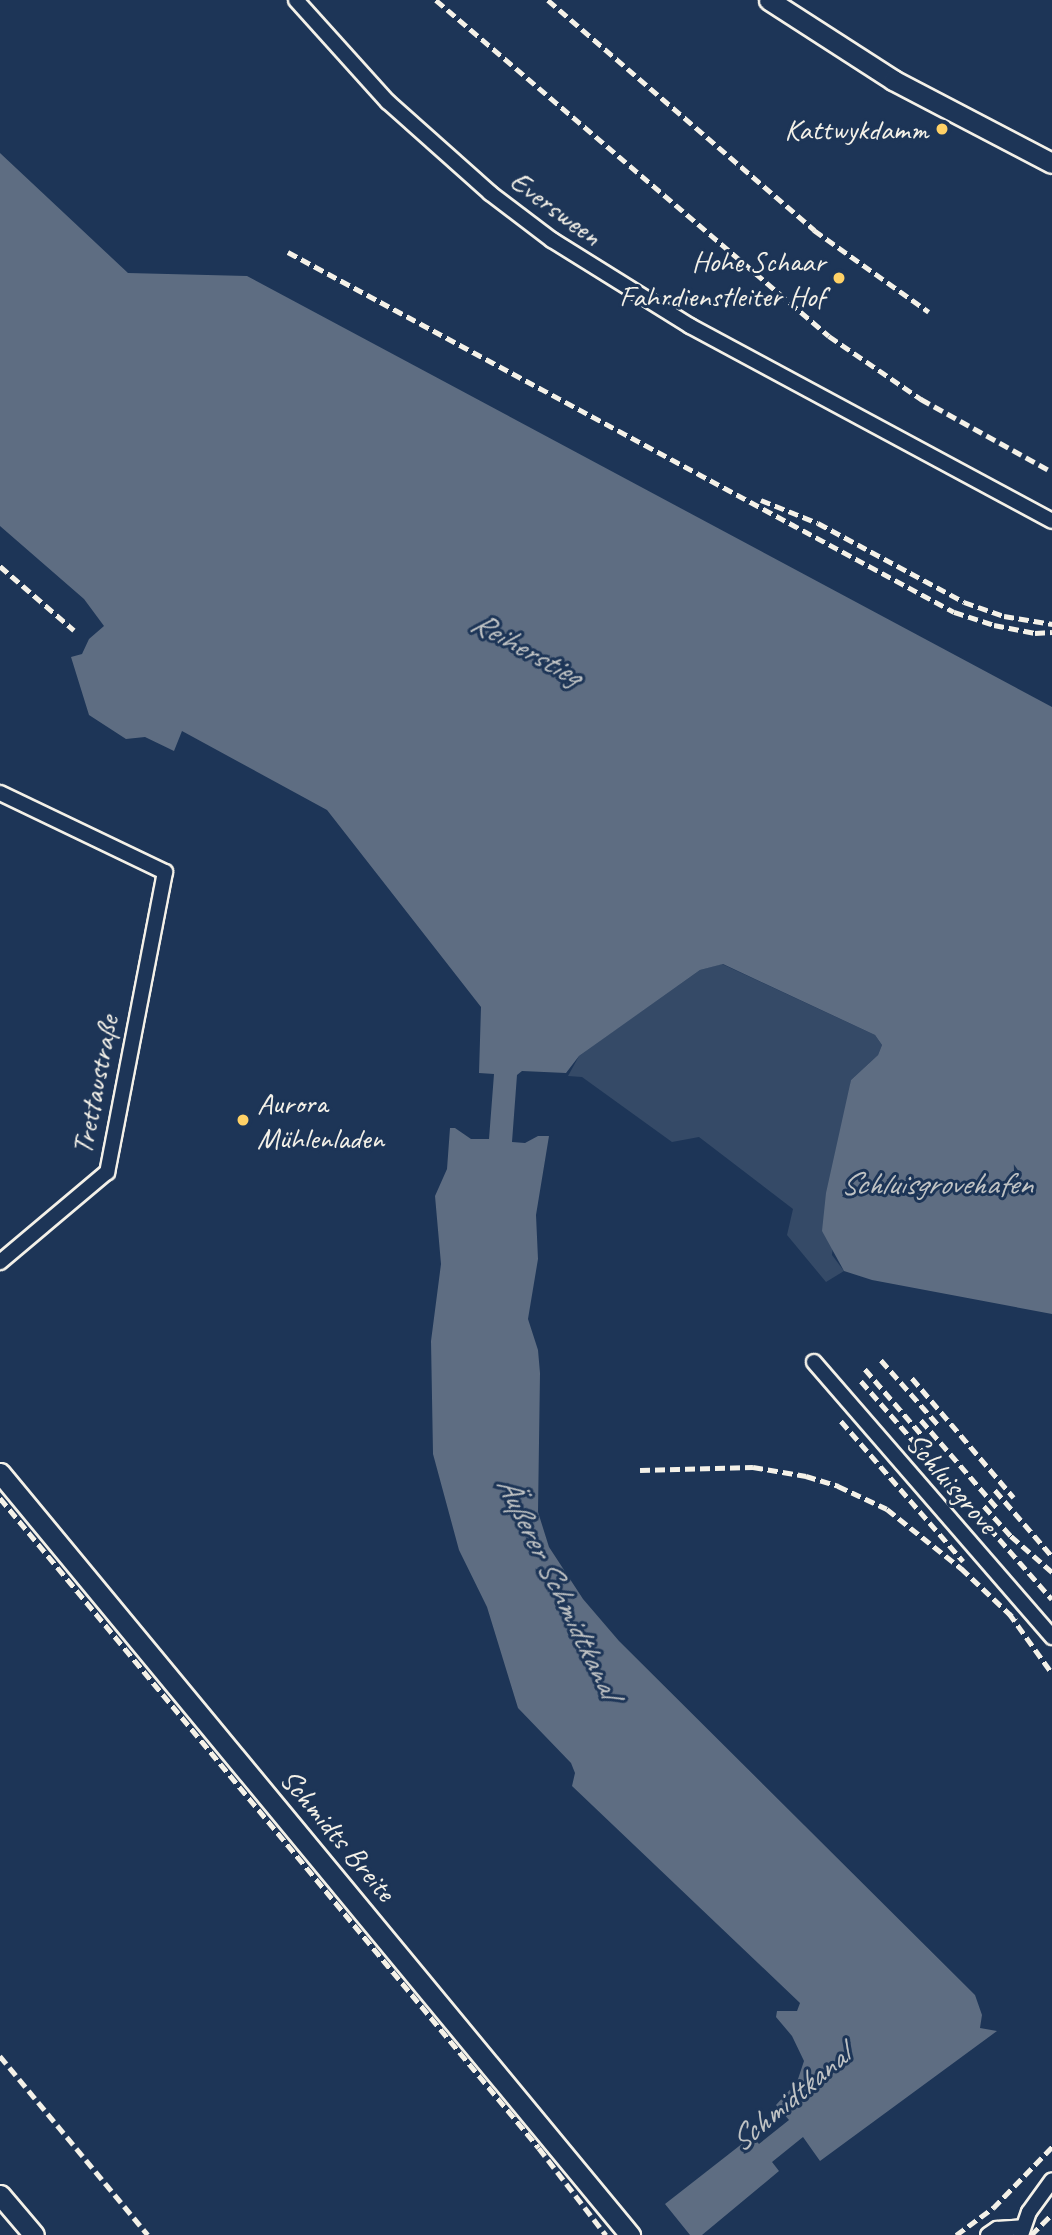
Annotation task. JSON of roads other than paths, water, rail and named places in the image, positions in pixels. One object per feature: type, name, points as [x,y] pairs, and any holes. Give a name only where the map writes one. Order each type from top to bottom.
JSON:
[{"type":"main road","points":[[769,0],[884,75],[1052,163]]},
{"type":"main road","name":"Schmidts Breite","points":[[0,1473],[630,2235]]},
{"type":"main road","points":[[0,2195],[34,2235]]},
{"type":"street","name":"Eversween","points":[[296,0],[396,110],[490,193],[552,240],[690,326],[1052,521]]},
{"type":"street","name":"Trettaustraße","points":[[0,793],[165,872],[107,1172],[0,1262]]},
{"type":"street","name":"Schluisgrove","points":[[814,1362],[1052,1637]]},
{"type":"street","points":[[988,2235],[997,2229],[1022,2231],[1029,2212],[1052,2180]]},
{"type":"water","points":[[0,153],[128,273],[247,276],[1052,707],[1052,1314],[872,1280],[844,1271],[822,1231],[826,1193],[851,1080],[878,1055],[882,1045],[875,1035],[723,964],[700,970],[579,1056],[566,1073],[522,1071],[517,1075],[512,1142],[525,1143],[538,1136],[549,1136],[536,1215],[538,1259],[528,1319],[538,1350],[540,1373],[538,1512],[549,1547],[583,1599],[619,1641],[975,1995],[982,2015],[980,2028],[997,2031],[820,2161],[803,2137],[772,2162],[779,2171],[702,2235],[690,2235],[665,2204],[752,2136],[759,2144],[789,2120],[776,2105],[797,2082],[804,2061],[792,2036],[776,2017],[777,2011],[797,2011],[800,2003],[572,1786],[575,1773],[571,1763],[518,1708],[487,1607],[459,1550],[433,1454],[431,1341],[441,1264],[435,1196],[447,1169],[450,1128],[455,1128],[471,1139],[489,1139],[494,1074],[479,1073],[481,1007],[327,810],[182,731],[174,751],[145,737],[126,739],[89,715],[71,657],[82,654],[89,639],[104,626],[84,599],[0,526]]},
{"type":"railway","points":[[436,0],[829,336],[921,399],[1052,472]]},
{"type":"railway","points":[[548,0],[814,230],[929,312]]},
{"type":"railway","points":[[288,252],[954,612],[994,625],[1035,633],[1052,632]]},
{"type":"railway","points":[[761,500],[818,523],[964,602],[1004,616],[1052,624]]},
{"type":"railway","points":[[0,566],[74,630]]},
{"type":"railway","points":[[881,1360],[940,1427]]},
{"type":"railway","points":[[865,1369],[922,1435]]},
{"type":"railway","points":[[912,1378],[1014,1498]]},
{"type":"railway","points":[[861,1381],[1052,1599]]},
{"type":"railway","points":[[921,1420],[999,1510]]},
{"type":"railway","points":[[841,1421],[963,1561]]},
{"type":"railway","points":[[640,1470],[753,1467],[806,1476],[838,1486],[887,1509],[961,1568],[1016,1620]]},
{"type":"railway","points":[[995,1490],[1052,1556]]},
{"type":"railway","points":[[0,1498],[539,2148],[606,2235]]},
{"type":"railway","points":[[984,1506],[1011,1536],[1052,1572]]},
{"type":"railway","points":[[1009,1613],[1052,1673]]},
{"type":"railway","points":[[0,2056],[148,2235]]},
{"type":"railway","points":[[956,2235],[993,2208],[1052,2147]]},
{"type":"railway","points":[[1031,2235],[1052,2214]]},
{"type":"place","name":"Kattwykdamm","points":[[942,129]]},
{"type":"place","name":"Hohe Schaar Fahrdienstleiter Hof","points":[[839,278]]},
{"type":"place","name":"Aurora Mühlenladen","points":[[243,1120]]},
{"type":"water label","name":"Reiherstieg","points":[[526,649]]},
{"type":"water label","name":"Schluisgrovehafen","points":[[936,1184]]},
{"type":"water label","name":"Äußerer Schmidtkanal","points":[[558,1587]]},
{"type":"water label","name":"Schmidtkanal","points":[[790,2099]]}]
